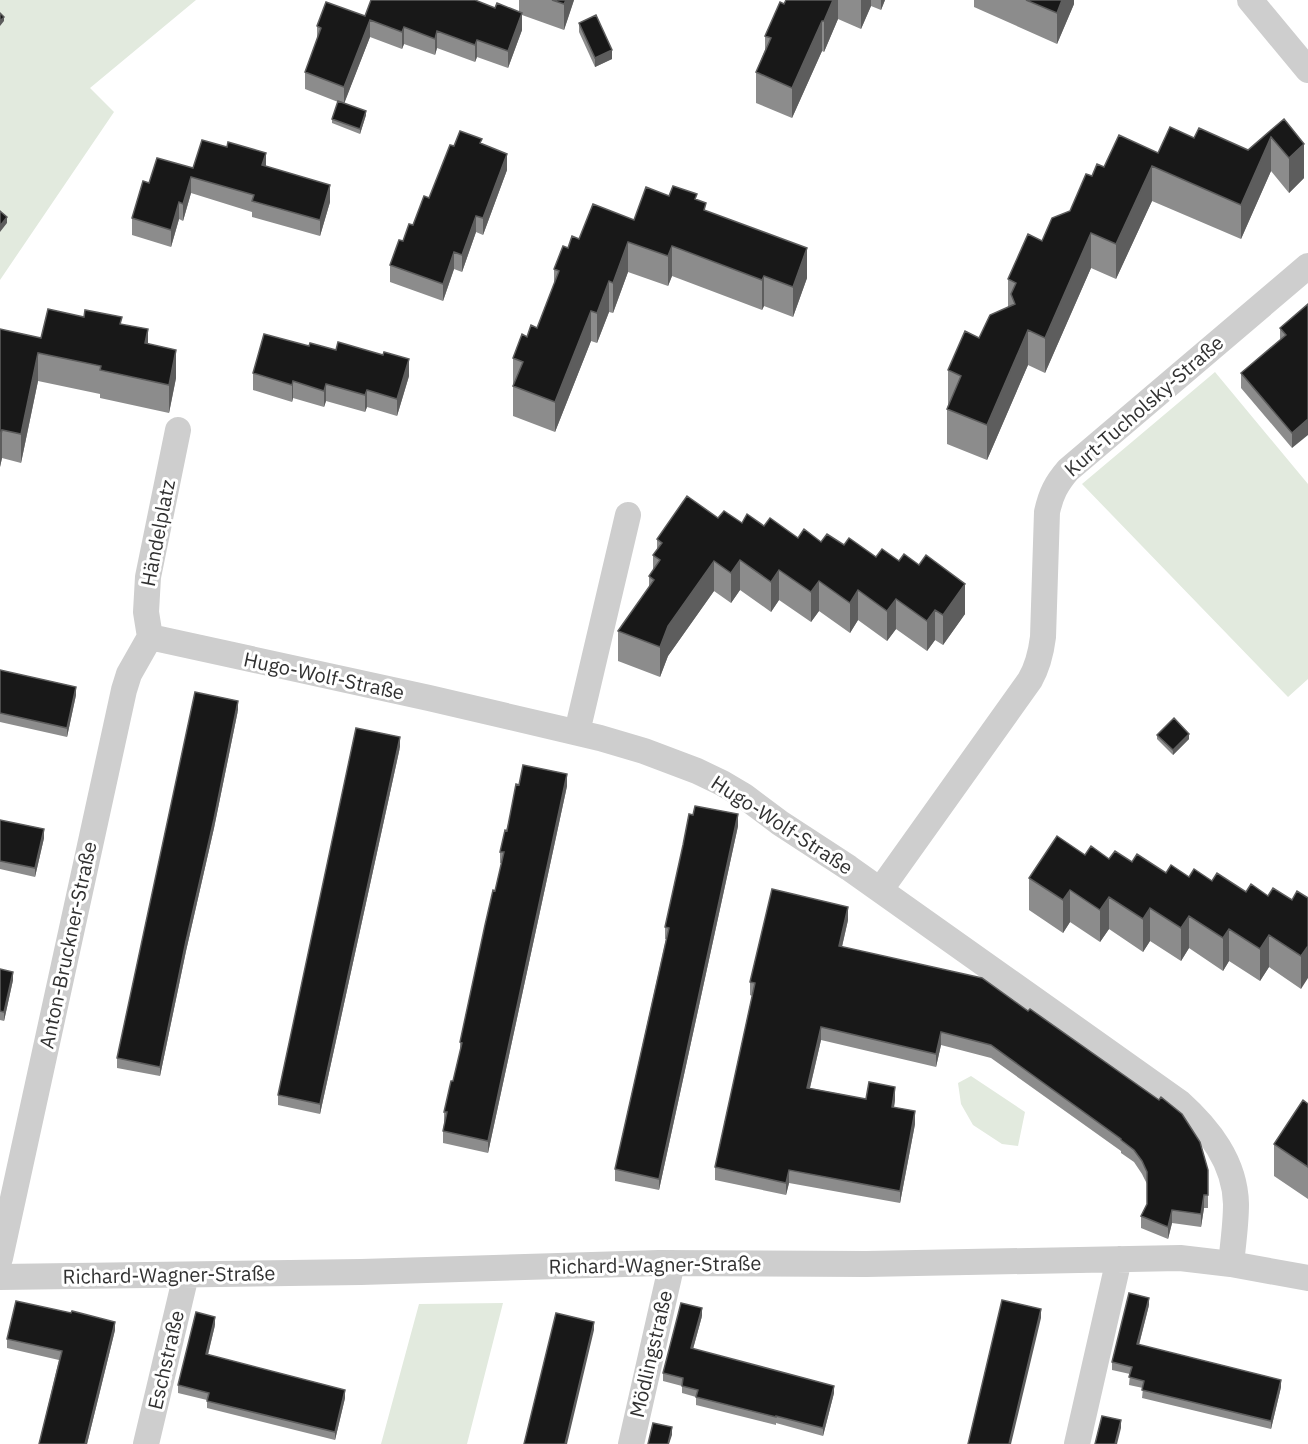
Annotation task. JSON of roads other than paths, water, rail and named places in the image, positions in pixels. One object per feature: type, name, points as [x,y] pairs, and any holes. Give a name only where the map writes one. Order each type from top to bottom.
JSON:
[{"type":"street","points":[[1250,0],[1308,70]]},
{"type":"street","name":"Kurt-Tucholsky-Straße","points":[[880,890],[1037,669],[1043,637],[1047,512],[1050,497],[1058,481],[1068,470],[1308,266]]},
{"type":"street","name":"Händelplatz","points":[[150,638],[146,612],[148,577],[178,430]]},
{"type":"street","points":[[577,732],[628,515]]},
{"type":"street","name":"Hugo-Wolf-Straße","points":[[150,638],[577,732],[644,751],[722,783],[928,923],[1179,1102],[1201,1122],[1221,1152],[1230,1170],[1233,1184],[1236,1201],[1231,1264]]},
{"type":"street","name":"Anton-Bruckner-Straße","points":[[0,1258],[124,690],[129,674],[150,638]]},
{"type":"street","name":"Richard-Wagner-Straße","points":[[0,1277],[186,1275],[672,1263],[867,1264],[1180,1258],[1231,1264],[1308,1278]]},
{"type":"street","points":[[1077,1444],[1119,1259]]},
{"type":"street","name":"Mödlingstraße","points":[[631,1444],[672,1263]]},
{"type":"street","name":"Eschstraße","points":[[146,1444],[186,1275]]}]
